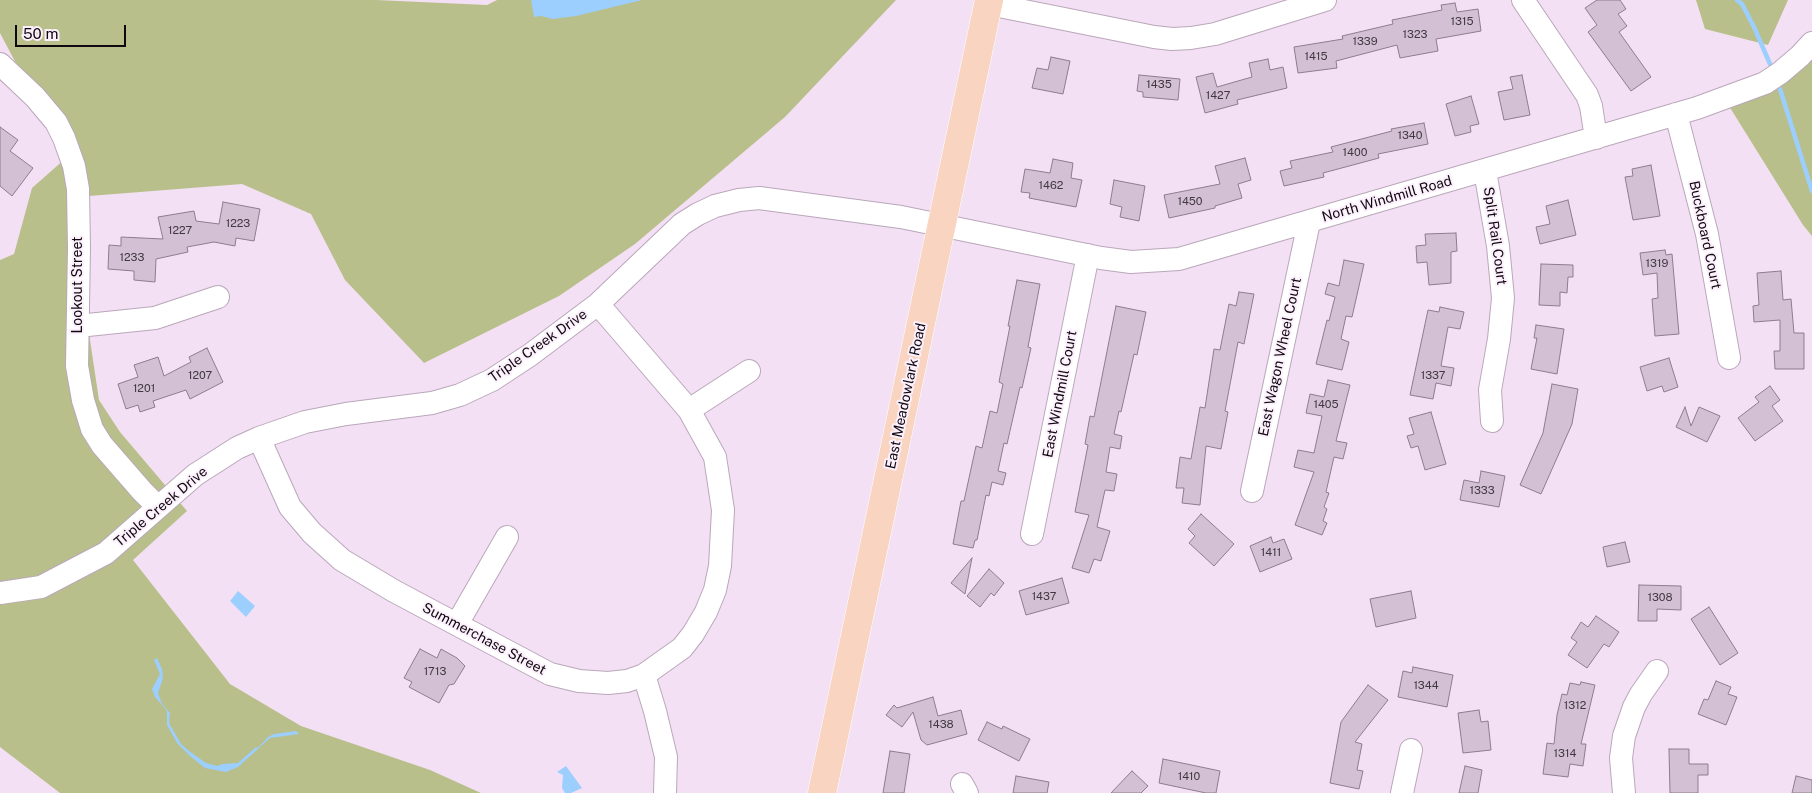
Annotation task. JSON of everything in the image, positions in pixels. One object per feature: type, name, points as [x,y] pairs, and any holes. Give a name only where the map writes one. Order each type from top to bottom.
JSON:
[{"type":"main road","name":"East Meadowlark Road","points":[[822,793],[989,2]]},
{"type":"street","points":[[989,2],[1154,37],[1172,39],[1215,34],[1325,0]]},
{"type":"street","points":[[1523,0],[1587,95],[1591,106],[1596,138]]},
{"type":"street","name":"North Windmill Road","points":[[942,225],[1131,262],[1179,259],[1676,114],[1766,83],[1800,56],[1812,43]]},
{"type":"street","name":"Lookout Street","points":[[0,64],[35,97],[56,122],[74,166],[78,189],[77,366],[83,400],[92,429],[119,465],[158,507]]},
{"type":"street","name":"Buckboard Court","points":[[1676,114],[1707,234],[1728,358]]},
{"type":"street","name":"Split Rail Court","points":[[1485,171],[1498,246],[1503,298],[1499,339],[1490,390],[1492,421]]},
{"type":"street","name":"Triple Creek Drive","points":[[0,593],[41,587],[106,553],[202,470],[237,448],[259,438],[305,422],[432,403],[460,395],[492,380],[530,356],[598,304],[682,224],[715,206],[739,200],[759,198],[901,217],[942,225]]},
{"type":"street","name":"East Wagon Wheel Court","points":[[1252,492],[1309,222]]},
{"type":"street","name":"East Windmill Court","points":[[1032,534],[1088,255]]},
{"type":"street","points":[[78,326],[155,318],[218,297]]},
{"type":"street","name":"Summerchase Street","points":[[259,438],[290,507],[312,533],[342,560],[550,674],[578,682],[608,683],[627,681],[644,676],[682,648],[706,612],[715,590],[720,566],[723,510],[715,457],[689,410],[598,304]]},
{"type":"street","points":[[689,410],[749,370]]},
{"type":"street","points":[[457,624],[506,537]]},
{"type":"street","points":[[1624,793],[1621,758],[1624,736],[1640,694],[1657,671]]},
{"type":"street","points":[[644,676],[666,757],[665,793]]},
{"type":"street","points":[[1402,793],[1411,750]]},
{"type":"green space","points":[[0,0],[376,0],[487,5],[497,0],[896,0],[785,117],[635,244],[559,296],[424,363],[345,280],[311,214],[242,184],[89,196],[90,340],[99,400],[120,432],[187,511],[133,560],[230,684],[301,726],[430,770],[481,793],[60,793],[0,747],[0,260],[14,254],[32,188],[66,158],[0,33]]},
{"type":"green space","points":[[1696,0],[1788,0],[1768,45],[1705,29]]},
{"type":"green space","points":[[1812,43],[1812,236],[1803,225],[1724,98]]},
{"type":"water","points":[[531,0],[642,0],[576,16],[553,19],[541,16],[534,17]]},
{"type":"water","points":[[238,591],[255,606],[246,617],[230,601]]},
{"type":"water","points":[[157,658],[162,669],[163,678],[158,693],[162,704],[170,713],[169,723],[181,744],[206,763],[218,766],[238,763],[274,734],[296,731],[299,734],[270,738],[238,767],[226,772],[205,768],[177,743],[167,725],[167,711],[155,697],[152,689],[160,674],[154,660]]},
{"type":"water","points":[[566,766],[582,788],[571,793],[565,793],[562,788],[563,775],[557,772]]},
{"type":"building","points":[[1597,0],[1620,0],[1626,9],[1618,14],[1627,26],[1619,32],[1651,77],[1631,91],[1588,32],[1597,25],[1585,8]]},
{"type":"building","points":[[1455,3],[1457,12],[1478,9],[1481,31],[1436,39],[1438,51],[1400,58],[1397,45],[1336,61],[1337,68],[1298,73],[1294,47],[1343,39],[1342,36],[1393,24],[1392,20],[1442,10],[1441,5]]},
{"type":"building","points":[[1051,57],[1070,61],[1063,94],[1032,88],[1037,68],[1048,70]]},
{"type":"building","points":[[1268,59],[1270,70],[1283,67],[1287,88],[1237,100],[1238,104],[1205,113],[1196,77],[1213,73],[1217,87],[1252,77],[1249,63]]},
{"type":"building","points":[[1139,75],[1180,79],[1178,100],[1143,97],[1143,92],[1137,91]]},
{"type":"building","points":[[1522,75],[1530,115],[1504,120],[1498,92],[1513,89],[1510,77]]},
{"type":"building","points":[[1471,96],[1479,124],[1470,126],[1471,132],[1455,136],[1446,104]]},
{"type":"building","points":[[1424,123],[1428,144],[1378,154],[1379,158],[1323,173],[1324,177],[1284,186],[1280,171],[1292,168],[1290,161],[1333,152],[1331,147],[1392,131],[1391,129]]},
{"type":"building","points":[[0,127],[18,140],[10,151],[33,168],[12,196],[0,186]]},
{"type":"building","points":[[1245,158],[1251,180],[1238,184],[1242,198],[1215,206],[1215,208],[1169,218],[1164,195],[1220,184],[1215,166]]},
{"type":"building","points":[[1053,159],[1073,163],[1071,178],[1082,180],[1076,207],[1029,198],[1030,193],[1021,192],[1025,169],[1050,173]]},
{"type":"building","points":[[1651,165],[1660,216],[1633,220],[1625,177],[1633,176],[1632,169]]},
{"type":"building","points":[[1114,180],[1145,186],[1139,221],[1120,217],[1122,207],[1110,204]]},
{"type":"building","points":[[1568,200],[1576,235],[1540,244],[1536,227],[1550,224],[1546,206]]},
{"type":"building","points":[[223,202],[260,209],[254,241],[236,238],[235,246],[214,242],[187,247],[188,252],[156,259],[155,282],[134,280],[134,271],[108,269],[109,245],[121,246],[121,237],[163,239],[158,217],[194,211],[196,221],[219,224]]},
{"type":"building","points":[[1456,233],[1457,251],[1451,252],[1451,283],[1429,285],[1427,262],[1417,263],[1416,246],[1426,245],[1425,234]]},
{"type":"building","points":[[1665,250],[1666,255],[1672,254],[1679,334],[1655,336],[1652,299],[1658,298],[1657,273],[1643,275],[1640,253]]},
{"type":"building","points":[[1344,260],[1364,264],[1352,317],[1346,316],[1341,339],[1349,342],[1342,370],[1316,364],[1335,297],[1325,294],[1328,283],[1339,286]]},
{"type":"building","points":[[1541,264],[1573,265],[1573,277],[1568,277],[1567,293],[1560,292],[1560,306],[1539,305]]},
{"type":"building","points":[[1781,271],[1783,300],[1791,299],[1794,333],[1804,333],[1804,369],[1775,369],[1774,351],[1780,351],[1780,320],[1754,322],[1753,306],[1759,305],[1757,273]]},
{"type":"building","points":[[1017,280],[1040,284],[1028,347],[1031,348],[1007,444],[1004,443],[998,471],[1006,473],[1003,485],[992,482],[989,496],[986,495],[977,540],[975,540],[973,548],[953,544],[961,501],[964,501],[976,446],[982,448],[990,411],[997,413],[1003,384],[999,382]]},
{"type":"building","points":[[1239,292],[1254,294],[1244,344],[1238,342],[1225,411],[1228,412],[1221,449],[1206,446],[1200,505],[1182,503],[1184,488],[1176,488],[1180,457],[1191,459],[1200,407],[1205,408],[1214,349],[1220,350],[1229,304],[1236,306]]},
{"type":"building","points":[[1116,306],[1146,312],[1137,355],[1134,354],[1114,434],[1122,436],[1120,449],[1110,447],[1106,472],[1117,474],[1114,491],[1105,490],[1097,527],[1110,531],[1101,561],[1094,559],[1089,573],[1072,568],[1089,515],[1075,512],[1088,445],[1085,444],[1090,416],[1094,417]]},
{"type":"building","points":[[1440,307],[1464,312],[1460,329],[1448,327],[1441,366],[1454,368],[1451,386],[1436,383],[1433,399],[1410,395],[1428,310],[1439,312]]},
{"type":"building","points":[[1536,325],[1564,329],[1557,374],[1531,369],[1537,338],[1534,338]]},
{"type":"building","points":[[207,348],[223,382],[190,399],[186,390],[153,401],[155,407],[140,412],[138,405],[126,409],[118,384],[138,377],[134,365],[158,357],[164,376],[191,362],[189,357]]},
{"type":"building","points":[[1669,358],[1678,387],[1664,392],[1662,386],[1647,391],[1640,367]]},
{"type":"building","points":[[1328,380],[1350,385],[1336,441],[1347,443],[1343,459],[1334,457],[1326,492],[1329,493],[1324,507],[1327,509],[1323,521],[1327,523],[1322,535],[1295,525],[1314,472],[1294,467],[1298,450],[1314,453],[1322,416],[1306,413],[1310,394],[1324,397]]},
{"type":"building","points":[[1552,384],[1578,389],[1572,424],[1541,494],[1520,485],[1543,433]]},
{"type":"building","points":[[1770,386],[1780,400],[1772,406],[1783,421],[1755,441],[1738,418],[1759,402],[1755,397]]},
{"type":"building","points":[[1685,407],[1691,426],[1699,407],[1720,416],[1707,442],[1676,427]]},
{"type":"building","points":[[1431,412],[1446,464],[1425,470],[1418,446],[1411,448],[1407,436],[1414,434],[1409,418]]},
{"type":"building","points":[[1481,471],[1505,476],[1499,507],[1460,500],[1464,480],[1479,483]]},
{"type":"building","points":[[1201,514],[1234,544],[1214,566],[1189,543],[1195,536],[1188,529]]},
{"type":"building","points":[[1271,537],[1273,543],[1284,539],[1292,559],[1260,572],[1250,546]]},
{"type":"building","points":[[1625,542],[1630,562],[1607,567],[1603,547]]},
{"type":"building","points":[[972,558],[965,594],[951,583]]},
{"type":"building","points":[[989,569],[1004,583],[994,596],[991,593],[980,607],[967,596]]},
{"type":"building","points":[[1062,578],[1069,603],[1026,615],[1019,591]]},
{"type":"building","points":[[1639,585],[1681,586],[1681,610],[1657,609],[1657,621],[1638,621]]},
{"type":"building","points":[[1411,591],[1416,618],[1376,627],[1370,599]]},
{"type":"building","points":[[1709,607],[1738,653],[1720,665],[1691,619]]},
{"type":"building","points":[[1596,616],[1619,632],[1609,647],[1604,644],[1587,668],[1568,655],[1577,642],[1571,638],[1581,622],[1588,627]]},
{"type":"building","points":[[420,649],[437,658],[441,649],[457,658],[465,666],[454,684],[449,685],[439,703],[409,687],[412,682],[404,678]]},
{"type":"building","points":[[1413,667],[1453,675],[1447,707],[1398,697],[1403,671],[1412,673]]},
{"type":"building","points":[[1716,681],[1731,687],[1728,694],[1737,697],[1726,725],[1698,714],[1704,699],[1708,700]]},
{"type":"building","points":[[1581,682],[1595,685],[1581,744],[1586,744],[1583,766],[1570,764],[1568,777],[1543,774],[1547,743],[1554,744],[1557,715],[1562,694],[1567,695],[1570,683],[1580,685]]},
{"type":"building","points":[[1368,685],[1388,700],[1355,742],[1362,744],[1357,770],[1363,771],[1359,789],[1330,783],[1341,722]]},
{"type":"building","points":[[933,697],[938,716],[961,710],[967,734],[927,745],[921,740],[913,712],[902,727],[886,715],[894,705],[897,708]]},
{"type":"building","points":[[1479,710],[1481,722],[1488,721],[1491,750],[1463,753],[1458,713]]},
{"type":"building","points":[[987,722],[1002,729],[1003,726],[1030,739],[1019,761],[978,740]]},
{"type":"building","points":[[1669,749],[1689,749],[1689,764],[1708,764],[1708,775],[1698,775],[1698,793],[1670,793]]},
{"type":"building","points":[[890,751],[910,754],[904,793],[883,793]]},
{"type":"building","points":[[1163,759],[1220,771],[1216,793],[1206,793],[1159,783]]},
{"type":"building","points":[[1465,766],[1482,770],[1478,793],[1459,793]]},
{"type":"building","points":[[1132,771],[1148,786],[1141,793],[1111,793]]},
{"type":"building","points":[[1016,776],[1049,782],[1047,793],[1013,793]]},
{"type":"building","points":[[1796,776],[1812,780],[1812,793],[1792,793]]},
{"type":"waterway","points":[[1737,0],[1742,4],[1754,27],[1770,64]]},
{"type":"waterway","points":[[1780,89],[1812,191]]}]
